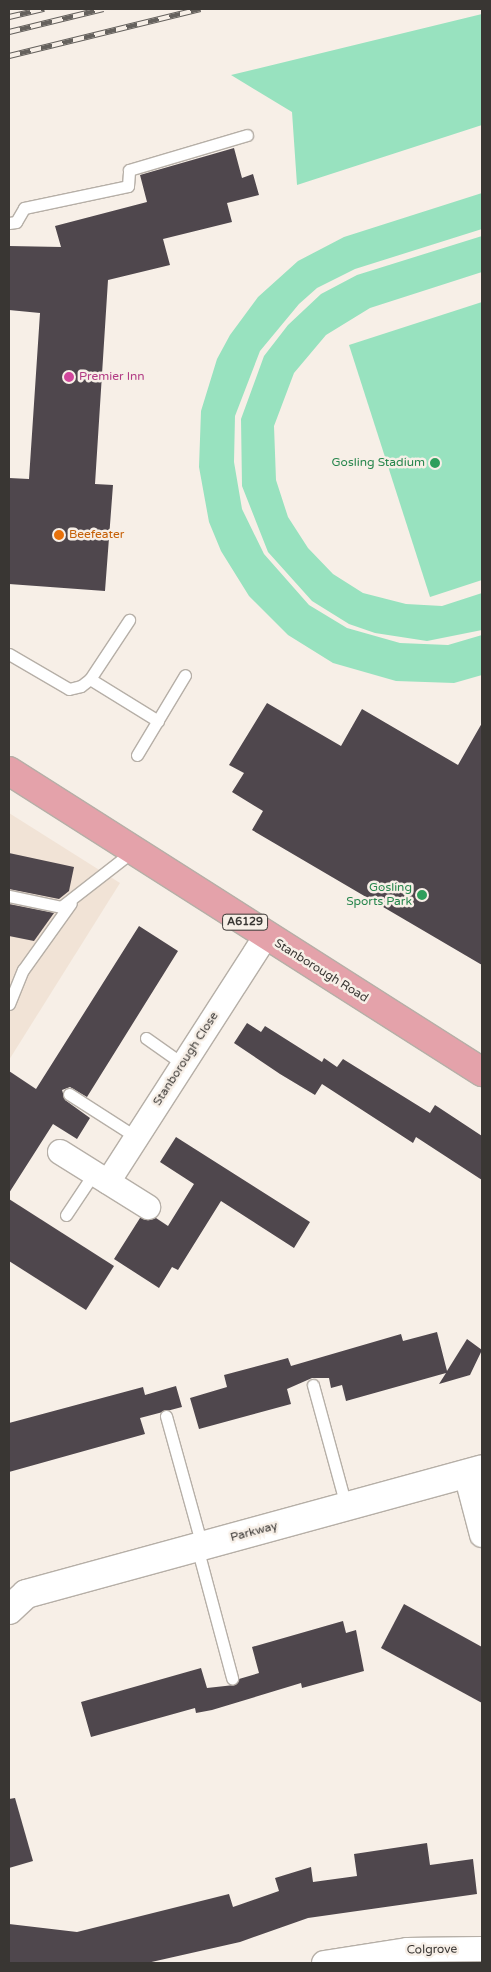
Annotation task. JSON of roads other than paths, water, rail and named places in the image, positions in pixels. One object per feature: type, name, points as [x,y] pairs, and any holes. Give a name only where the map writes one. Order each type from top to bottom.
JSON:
[{"type":"main road","name":"Stanborough Road","points":[[9,771],[482,1072]]},
{"type":"street","name":"Stanborough Close","points":[[101,1177],[136,1137],[266,936]]},
{"type":"street","points":[[60,1152],[148,1207]]},
{"type":"street","points":[[474,1472],[482,1535]]},
{"type":"street","name":"Parkway","points":[[15,1598],[474,1472]]},
{"type":"street","name":"Colgrove","points":[[324,1963],[407,1950],[482,1949]]},
{"type":"lane","points":[[9,223],[16,222],[24,208],[128,186],[129,170],[247,135]]},
{"type":"lane","points":[[9,654],[69,689],[90,679],[129,620]]},
{"type":"lane","points":[[137,755],[185,675]]},
{"type":"lane","points":[[90,679],[158,721]]},
{"type":"lane","points":[[9,896],[61,908],[135,850]]},
{"type":"lane","points":[[9,1004],[34,952],[76,896]]},
{"type":"lane","points":[[146,1038],[183,1064]]},
{"type":"lane","points":[[69,1094],[136,1137]]},
{"type":"lane","points":[[66,1215],[101,1177]]},
{"type":"lane","points":[[314,1385],[346,1507]]},
{"type":"lane","points":[[166,1416],[232,1678]]},
{"type":"railway","points":[[9,17],[44,9]]},
{"type":"railway","points":[[9,32],[103,9]]},
{"type":"railway","points":[[9,56],[200,9]]},
{"type":"place","name":"Premier Inn","points":[[69,377]]},
{"type":"place","name":"Gosling Stadium","points":[[435,463]]},
{"type":"place","name":"Beefeater","points":[[59,535]]},
{"type":"place","name":"Gosling Sports Park","points":[[422,895]]}]
